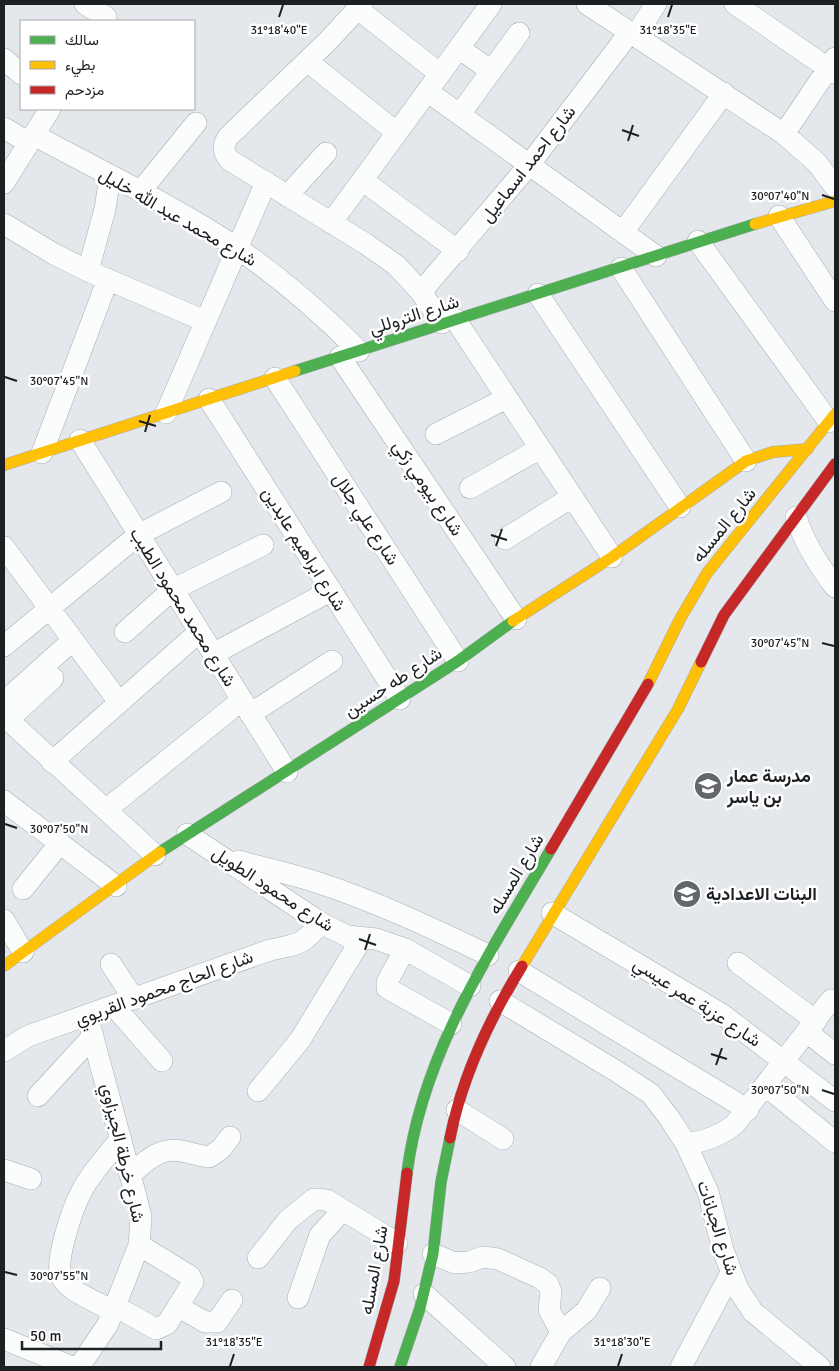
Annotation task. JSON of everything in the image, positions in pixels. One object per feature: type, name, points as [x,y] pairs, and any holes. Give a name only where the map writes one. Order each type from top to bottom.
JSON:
[{"type":"main road","name":"شارع التروللي","points":[[4,465],[448,321],[621,268],[698,240],[835,201]]},
{"type":"main road","name":"شارع المسله","points":[[368,1367],[394,1281],[405,1179],[419,1110],[452,1024],[470,986],[657,669],[680,619],[702,580],[722,552],[832,418]]},
{"type":"main road","name":"شارع طه حسين","points":[[4,966],[116,886],[155,855],[400,699],[516,619],[612,557],[746,460],[773,452],[808,449]]},
{"type":"main road","points":[[400,1367],[424,1294],[433,1254],[440,1182],[457,1110],[472,1065],[500,1000],[678,710],[711,638],[724,615],[835,464]]},
{"type":"main road","points":[[405,1179],[415,1188]]},
{"type":"main road","points":[[429,1190],[440,1182]]},
{"type":"main road","points":[[398,1234],[413,1218]]},
{"type":"main road","points":[[427,1218],[437,1225]]},
{"type":"street","points":[[85,4],[108,14]]},
{"type":"street","points":[[331,223],[491,4]]},
{"type":"street","points":[[587,4],[784,134],[817,163],[835,187]]},
{"type":"street","name":"شارع احمد اسماعيل","points":[[421,292],[458,251],[529,165],[656,4]]},
{"type":"street","points":[[740,5],[833,66],[784,134]]},
{"type":"street","points":[[440,74],[360,6],[307,62],[228,137],[224,147],[227,157],[396,265],[448,321],[505,399],[612,557]]},
{"type":"street","points":[[460,114],[519,32]]},
{"type":"street","points":[[459,48],[491,71]]},
{"type":"street","points":[[4,59],[20,73]]},
{"type":"street","points":[[307,62],[396,132]]},
{"type":"street","points":[[427,91],[656,256]]},
{"type":"street","points":[[623,232],[724,94]]},
{"type":"street","points":[[4,183],[49,110]]},
{"type":"street","points":[[140,192],[196,123]]},
{"type":"street","name":"شارع محمد عبد الله خليل","points":[[4,128],[31,139],[140,192],[237,248],[313,307],[350,354]]},
{"type":"street","points":[[287,196],[326,153]]},
{"type":"street","points":[[88,271],[105,209],[110,177]]},
{"type":"street","points":[[362,180],[458,251]]},
{"type":"street","points":[[166,413],[266,182]]},
{"type":"street","points":[[779,216],[835,301]]},
{"type":"street","points":[[4,224],[54,254],[88,271],[205,321]]},
{"type":"street","points":[[698,240],[832,418]]},
{"type":"street","points":[[621,268],[746,460]]},
{"type":"street","points":[[42,452],[108,279]]},
{"type":"street","points":[[538,294],[680,507]]},
{"type":"street","name":"شارع بيومي زكي","points":[[350,354],[516,619]]},
{"type":"street","name":"شارع علي جلال","points":[[275,378],[458,660]]},
{"type":"street","name":"شارع ابراهيم عابدين","points":[[209,399],[400,699]]},
{"type":"street","points":[[436,434],[505,399]]},
{"type":"street","name":"شارع محمد محمود الطيب","points":[[80,440],[287,772]]},
{"type":"street","points":[[470,488],[539,449]]},
{"type":"street","points":[[4,646],[138,535],[221,492]]},
{"type":"street","points":[[505,539],[572,497]]},
{"type":"street","points":[[796,517],[800,531],[835,587]]},
{"type":"street","points":[[125,632],[172,590],[264,545]]},
{"type":"street","points":[[4,547],[119,702]]},
{"type":"street","points":[[213,654],[330,591]]},
{"type":"street","points":[[52,762],[199,632]]},
{"type":"street","points":[[5,713],[73,640]]},
{"type":"street","points":[[107,809],[246,707],[332,661]]},
{"type":"street","points":[[5,713],[53,678]]},
{"type":"street","points":[[5,713],[52,762],[107,809],[155,855]]},
{"type":"street","points":[[8,811],[60,843],[116,886]]},
{"type":"street","name":"شارع محمود الطويل","points":[[187,834],[321,923],[347,936],[376,939],[405,949],[470,986]]},
{"type":"street","points":[[23,889],[60,843]]},
{"type":"street","points":[[219,855],[316,882],[349,894],[436,930],[488,955]]},
{"type":"street","name":"شارع عزبة عمر عيسي","points":[[552,913],[723,1015],[835,1101]]},
{"type":"street","points":[[4,920],[23,952]]},
{"type":"street","name":"شارع الحاج محمود القريوي","points":[[4,1051],[28,1036],[270,950],[304,942],[321,923]]},
{"type":"street","points":[[258,1091],[300,1040],[362,938]]},
{"type":"street","points":[[405,949],[387,982],[387,988],[452,1024]]},
{"type":"street","points":[[111,964],[134,999]]},
{"type":"street","points":[[738,964],[811,1026],[835,1054]]},
{"type":"street","points":[[519,970],[748,1110]]},
{"type":"street","name":"شارع الجبانات","points":[[500,1000],[650,1094],[670,1118],[686,1144],[708,1192],[723,1250],[738,1289],[753,1312],[820,1367]]},
{"type":"street","points":[[686,1144],[705,1141],[722,1135],[748,1110],[831,1000]]},
{"type":"street","points":[[114,1006],[162,1061]]},
{"type":"street","name":"شارع خرطة الجيزاوي","points":[[79,1367],[108,1324],[139,1245],[141,1217],[87,1015]]},
{"type":"street","points":[[38,1096],[93,1036]]},
{"type":"street","points":[[766,1086],[835,1142]]},
{"type":"street","points":[[457,1110],[503,1139]]},
{"type":"street","points":[[131,1174],[153,1155],[165,1151],[184,1152],[209,1157],[221,1149],[230,1137]]},
{"type":"street","points":[[121,1139],[89,1176],[72,1209],[60,1258],[61,1276],[68,1286],[156,1329],[167,1324],[193,1282],[190,1276],[139,1245]]},
{"type":"street","points":[[4,1170],[31,1180]]},
{"type":"street","points":[[258,1258],[288,1220],[314,1199],[327,1200],[343,1210],[398,1234]]},
{"type":"street","points":[[298,1298],[320,1235],[343,1210]]},
{"type":"street","points":[[433,1254],[455,1263],[483,1258],[498,1259],[540,1278],[548,1284],[551,1292],[549,1310],[561,1332]]},
{"type":"street","points":[[681,1367],[731,1273]]},
{"type":"street","points":[[540,1367],[561,1332],[586,1311],[600,1288]]},
{"type":"street","points":[[424,1294],[506,1367]]},
{"type":"street","points":[[178,1306],[210,1323],[217,1322],[232,1300]]},
{"type":"street","points":[[4,1339],[72,1367]]},
{"type":"traffic: fast","points":[[295,371],[755,224]]},
{"type":"traffic: fast","points":[[160,852],[458,661],[513,621]]},
{"type":"traffic: fast","points":[[407,1173],[415,1129],[427,1086],[443,1045],[483,965],[551,849]]},
{"type":"traffic: fast","points":[[400,1367],[420,1308],[433,1254],[441,1182],[450,1138]]},
{"type":"traffic: slow","points":[[755,224],[835,201]]},
{"type":"traffic: slow","points":[[4,465],[295,371]]},
{"type":"traffic: slow","points":[[648,684],[680,619],[707,573],[835,414]]},
{"type":"traffic: slow","points":[[513,621],[612,557],[746,461],[773,452],[808,449]]},
{"type":"traffic: slow","points":[[522,966],[678,709],[701,662]]},
{"type":"traffic: slow","points":[[4,966],[160,852]]},
{"type":"traffic: jam","points":[[701,662],[724,615],[835,464]]},
{"type":"traffic: jam","points":[[551,849],[648,684]]},
{"type":"traffic: jam","points":[[450,1138],[455,1115],[478,1049],[499,1006],[522,966]]},
{"type":"traffic: jam","points":[[369,1367],[394,1281],[407,1173]]},
{"type":"place","name":"مدرسة عمار بن ياسر","points":[[708,786]]},
{"type":"place","name":"البنات الاعدادية","points":[[687,894]]}]
